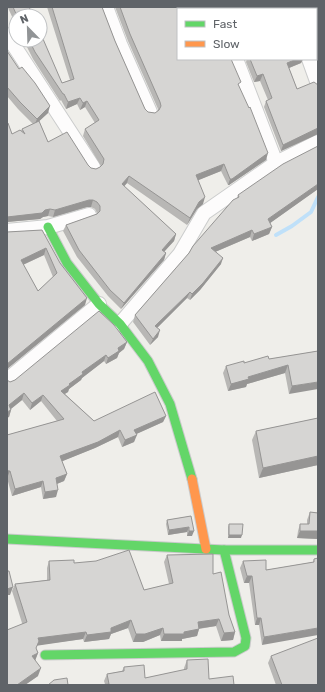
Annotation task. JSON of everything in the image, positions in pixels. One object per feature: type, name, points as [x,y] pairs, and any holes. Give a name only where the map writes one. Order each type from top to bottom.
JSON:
[{"type":"street","points":[[106,7],[120,44],[150,112]]},
{"type":"street","points":[[7,35],[93,167]]},
{"type":"street","points":[[236,60],[276,163]]},
{"type":"street","points":[[309,60],[318,84]]},
{"type":"street","points":[[120,324],[180,254],[204,213],[276,163],[318,142]]},
{"type":"street","points":[[7,231],[48,227],[89,215]]},
{"type":"street","points":[[48,227],[67,264],[99,304],[120,324],[148,360],[170,404],[194,484],[206,549]]},
{"type":"street","points":[[7,380],[99,304]]},
{"type":"street","points":[[7,539],[224,550],[318,550]]},
{"type":"street","points":[[45,656],[56,654],[234,652],[245,646],[246,638],[224,550]]},
{"type":"building","points":[[13,7],[29,8],[13,8]]},
{"type":"building","points":[[52,7],[102,7],[115,41],[145,109],[148,112],[155,113],[161,106],[160,102],[130,34],[120,7],[288,8],[177,8],[177,60],[231,60],[241,82],[238,84],[249,108],[250,107],[268,153],[232,179],[230,179],[224,164],[196,175],[205,197],[199,202],[190,218],[129,176],[122,184],[176,234],[162,250],[166,253],[124,303],[110,290],[79,250],[66,225],[97,214],[100,211],[100,206],[97,202],[89,200],[55,210],[45,210],[42,213],[7,217],[7,123],[12,134],[20,130],[25,134],[22,129],[39,121],[48,142],[67,132],[91,168],[96,169],[103,164],[104,159],[85,129],[99,120],[87,101],[83,103],[80,98],[68,102],[33,48],[47,48],[62,83],[74,79]]},
{"type":"building","points":[[318,7],[318,47],[317,8],[298,8]]},
{"type":"building","points":[[7,51],[19,69],[22,67],[35,83],[50,106],[37,119],[7,87]]},
{"type":"building","points":[[250,60],[294,60],[287,63],[297,89],[314,82],[318,85],[318,128],[283,145],[266,101],[272,98],[263,74],[257,76]]},
{"type":"building","points":[[318,146],[318,184],[268,219],[272,227],[254,234],[252,230],[211,248],[223,258],[192,294],[190,292],[155,326],[160,330],[153,339],[135,315],[189,253],[193,246],[233,200],[239,197],[238,195],[283,164]]},
{"type":"building","points":[[42,230],[60,263],[87,298],[7,364],[7,232]],"holes":[[[46,248],[57,273],[38,291],[21,260]]]},
{"type":"building","points":[[99,311],[114,325],[127,342],[118,348],[119,351],[108,358],[106,355],[82,372],[83,374],[61,391],[94,421],[155,392],[166,416],[134,430],[137,435],[125,440],[120,430],[98,442],[60,456],[67,474],[56,478],[58,490],[45,492],[43,481],[15,489],[10,471],[7,470],[7,435],[64,419],[43,395],[32,403],[24,393],[9,405],[11,410],[7,412],[7,380],[10,382],[15,380]]},
{"type":"building","points":[[318,351],[318,382],[292,386],[288,365],[248,377],[249,379],[231,384],[226,366],[244,361],[244,363],[268,356],[269,359]]},
{"type":"building","points":[[318,418],[318,456],[263,468],[256,431]]},
{"type":"building","points":[[310,512],[318,513],[318,531],[300,531],[300,524],[309,524]]},
{"type":"building","points":[[191,516],[194,531],[189,531],[189,527],[169,530],[167,520]]},
{"type":"building","points":[[229,524],[243,524],[242,535],[229,535]]},
{"type":"building","points":[[129,550],[144,590],[173,583],[167,555],[213,554],[213,574],[221,572],[229,615],[235,632],[224,633],[219,619],[198,622],[199,629],[184,632],[184,634],[164,634],[163,628],[145,634],[136,634],[131,620],[111,628],[111,632],[87,635],[86,632],[38,638],[39,641],[36,648],[38,653],[32,656],[41,668],[17,685],[7,685],[7,630],[27,622],[15,584],[50,580],[49,561],[74,560],[74,563],[96,561]]},
{"type":"building","points":[[318,558],[318,628],[264,637],[261,618],[257,618],[252,576],[247,576],[243,561],[266,560],[266,570],[314,562],[314,559]]},
{"type":"building","points":[[7,571],[9,571],[13,587],[7,589]]},
{"type":"building","points":[[318,638],[318,685],[282,685],[271,656]]},
{"type":"building","points":[[208,659],[209,679],[233,676],[234,685],[99,685],[109,684],[107,674],[124,671],[124,667],[144,665],[145,678],[187,669],[187,660]]},
{"type":"building","points":[[67,678],[68,685],[48,685],[54,680]]},
{"type":"waterway","points":[[276,235],[292,226],[311,212],[318,197]]},
{"type":"traffic: fast","points":[[48,227],[67,263],[99,304],[120,324],[148,361],[170,404],[192,479]]},
{"type":"traffic: fast","points":[[7,539],[224,550],[318,550]]},
{"type":"traffic: fast","points":[[45,655],[234,652],[245,646],[246,638],[224,550]]},
{"type":"traffic: slow","points":[[192,479],[206,549]]}]
